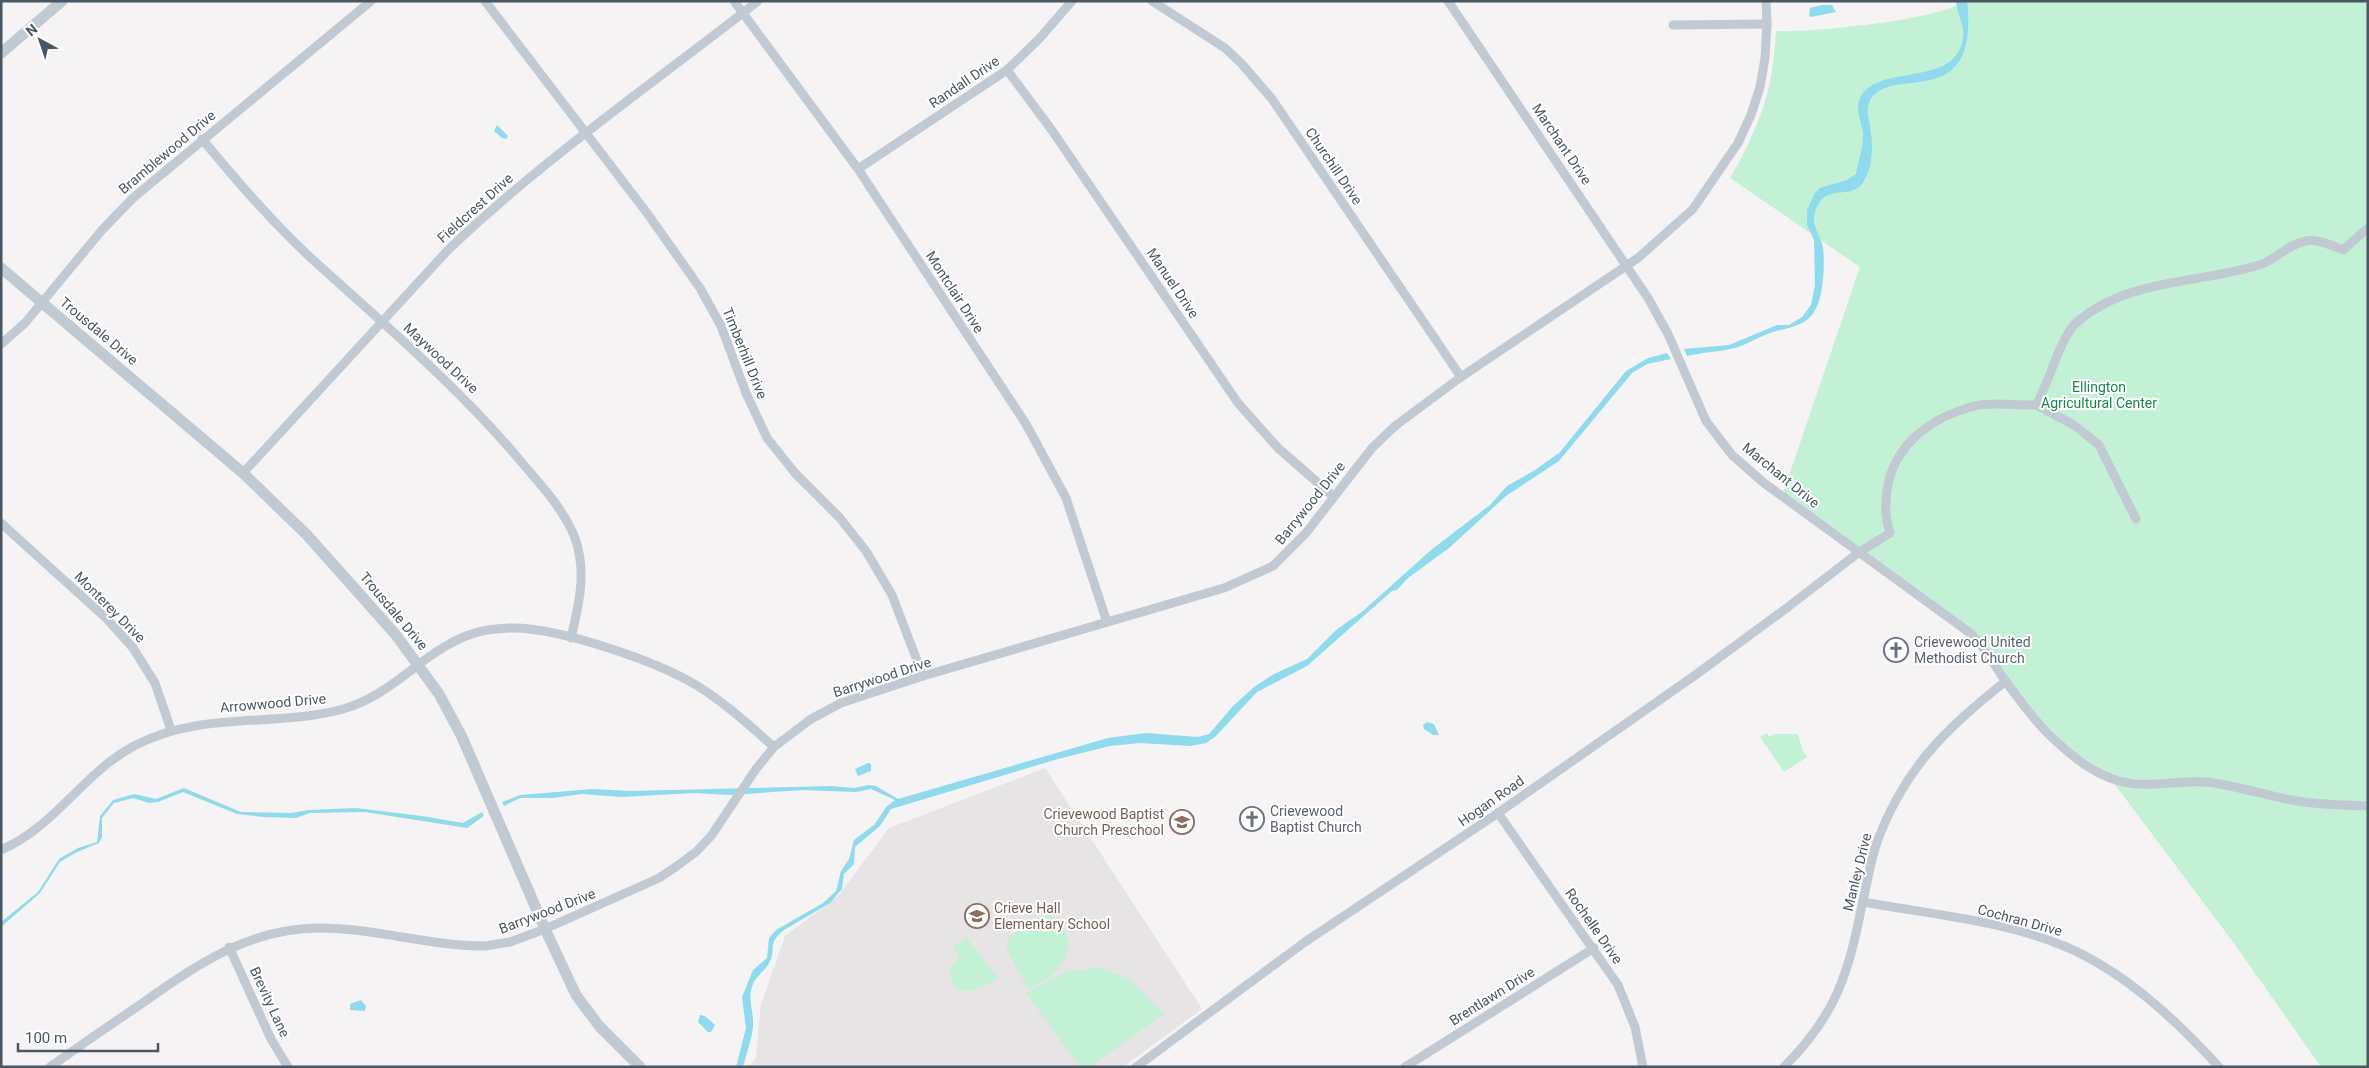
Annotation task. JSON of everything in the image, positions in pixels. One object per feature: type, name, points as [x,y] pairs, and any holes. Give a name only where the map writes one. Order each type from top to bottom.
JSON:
[{"type":"street","points":[[1,53],[62,1]]},
{"type":"street","name":"Bramblewood Drive","points":[[1,344],[42,304],[116,215],[202,139],[371,1]]},
{"type":"street","name":"Timberhill Drive","points":[[485,1],[671,246],[700,288],[721,326],[746,393],[770,442],[795,473],[839,516],[862,545],[881,574],[899,610],[923,676]]},
{"type":"street","name":"Montclair Drive","points":[[734,1],[858,169],[1026,424],[1051,468],[1070,508],[1107,622]]},
{"type":"street","name":"Fieldcrest Drive","points":[[243,473],[382,321],[474,225],[586,133],[758,1]]},
{"type":"street","name":"Randall Drive","points":[[858,169],[1007,70],[1049,29],[1072,1]]},
{"type":"street","name":"Churchill Drive","points":[[1152,1],[1225,48],[1266,91],[1460,377]]},
{"type":"street","name":"Marchant Drive","points":[[1448,1],[1627,265],[1662,322],[1702,414],[1718,439],[1754,474],[1858,553],[1970,633],[1987,652],[2006,681],[2046,731],[2059,744],[2105,775],[2118,781],[2137,784],[2186,782],[2222,785],[2294,801],[2368,806]]},
{"type":"street","name":"Barrywood Drive","points":[[50,1067],[188,971],[229,947],[273,933],[299,929],[343,930],[480,946],[510,942],[545,929],[647,884],[678,866],[708,840],[774,747],[811,719],[841,703],[923,676],[1224,588],[1267,570],[1286,555],[1372,448],[1395,426],[1460,377],[1627,265],[1665,236],[1692,209],[1738,143],[1751,115],[1760,87],[1765,58],[1766,1]]},
{"type":"street","points":[[1673,25],[1767,24]]},
{"type":"street","name":"Manuel Drive","points":[[1007,70],[1051,129],[1238,403],[1278,448],[1333,496]]},
{"type":"street","name":"Maywood Drive","points":[[202,139],[252,199],[281,230],[382,321],[478,413],[545,490],[566,520],[576,543],[582,570],[580,597],[571,638]]},
{"type":"street","points":[[2136,519],[2099,445],[2074,425],[2036,405],[2071,328],[2101,307],[2135,292],[2169,282],[2225,274],[2262,264],[2303,241],[2320,241],[2343,250],[2368,228]]},
{"type":"street","name":"Trousdale Drive","points":[[1,268],[243,473],[307,535],[391,629],[420,665],[439,694],[462,737],[545,929],[580,1001],[600,1027],[640,1067]]},
{"type":"street","name":"Hogan Road","points":[[1136,1067],[1305,942],[1498,813],[1701,671],[1858,553],[1890,533],[1885,513],[1888,485],[1896,460],[1912,440],[1938,421],[1976,406],[1999,403],[2036,405]]},
{"type":"street","name":"Monterey Drive","points":[[1,523],[107,619],[129,642],[150,674],[161,698],[171,730]]},
{"type":"street","name":"Arrowwood Drive","points":[[1,850],[20,840],[45,822],[88,779],[112,760],[141,742],[171,730],[209,723],[318,714],[344,709],[372,698],[459,640],[495,629],[525,629],[571,638],[614,651],[687,680],[721,702],[774,747]]},
{"type":"street","name":"Manley Drive","points":[[1784,1067],[1817,1030],[1841,987],[1850,959],[1877,843],[1890,812],[1913,772],[1944,734],[2006,681]]},
{"type":"street","name":"Rochelle Drive","points":[[1498,813],[1618,985],[1635,1027],[1643,1067]]},
{"type":"street","name":"Cochran Drive","points":[[1863,902],[1998,927],[2064,946],[2098,964],[2129,984],[2186,1034],[2219,1067]]},
{"type":"street","name":"Brevity Lane","points":[[229,947],[271,1039],[288,1067]]},
{"type":"street","name":"Brentlawn Drive","points":[[1405,1067],[1594,948]]},
{"type":"shaded area","name":"Crieve Hall Elementary School","points":[[1045,768],[1202,1009],[1123,1067],[749,1067],[756,1057],[761,1004],[785,936],[838,896],[889,828]]},
{"type":"green space","name":"Ellington Agricultural Center","points":[[1964,1],[2368,1],[2368,1067],[2321,1067],[2236,946],[2110,778],[2059,744],[1982,646],[1782,496],[1860,267],[1730,178],[1749,142],[1763,107],[1772,72],[1776,31],[1816,30],[1874,24],[1930,14],[1951,8]]},
{"type":"green space","points":[[1767,733],[1769,737],[1775,734],[1798,734],[1802,749],[1807,757],[1784,772],[1760,737]]},
{"type":"green space","points":[[1049,913],[1061,924],[1067,935],[1068,946],[1066,956],[1051,975],[1028,989],[1006,948],[1008,947],[1006,943],[1010,935]]},
{"type":"green space","points":[[966,937],[998,978],[982,988],[965,991],[953,985],[951,965],[961,958],[953,947]]},
{"type":"green space","points":[[1100,968],[1131,980],[1164,1014],[1090,1067],[1080,1067],[1026,993],[1065,972]]},
{"type":"water","points":[[1956,1],[1967,1],[1967,37],[1960,61],[1946,74],[1929,80],[1893,86],[1879,91],[1868,106],[1872,148],[1871,163],[1866,178],[1856,189],[1828,195],[1817,206],[1814,221],[1823,247],[1824,273],[1819,302],[1811,316],[1798,325],[1768,334],[1735,348],[1687,356],[1684,349],[1729,345],[1777,325],[1789,325],[1802,317],[1811,305],[1815,285],[1814,240],[1807,225],[1807,210],[1815,193],[1820,188],[1847,180],[1856,174],[1863,138],[1858,110],[1861,96],[1871,86],[1885,80],[1932,70],[1946,64],[1957,54],[1963,34]]},
{"type":"water","points":[[1832,5],[1836,12],[1811,17],[1809,15],[1810,8]]},
{"type":"water","points":[[497,125],[508,136],[506,139],[494,131]]},
{"type":"water","points":[[1667,353],[1671,359],[1647,364],[1632,373],[1559,461],[1506,496],[1449,548],[1408,578],[1397,590],[1392,591],[1307,666],[1257,692],[1215,737],[1206,743],[1191,746],[1140,743],[1110,746],[1058,759],[891,809],[880,826],[855,847],[854,864],[844,874],[842,889],[830,903],[784,930],[775,939],[771,958],[767,966],[754,981],[751,989],[753,1026],[743,1067],[736,1067],[746,1028],[742,997],[753,970],[767,958],[769,938],[776,930],[823,903],[836,891],[841,871],[849,859],[854,840],[875,824],[886,807],[895,800],[871,789],[856,792],[802,790],[731,795],[694,793],[621,797],[582,794],[553,798],[520,798],[504,806],[502,802],[520,795],[593,789],[629,791],[832,786],[854,788],[869,785],[876,786],[898,799],[1108,738],[1146,733],[1198,737],[1209,734],[1233,706],[1254,687],[1274,674],[1307,659],[1336,630],[1363,611],[1431,550],[1490,505],[1507,486],[1535,470],[1560,452],[1626,371],[1648,358]]},
{"type":"water","points":[[1427,722],[1434,724],[1439,735],[1433,735],[1424,729],[1423,725]]},
{"type":"water","points":[[868,763],[871,764],[871,771],[858,776],[855,769]]},
{"type":"water","points":[[184,788],[241,812],[291,813],[309,810],[356,808],[463,823],[482,812],[484,816],[467,828],[365,812],[310,813],[296,818],[237,814],[183,792],[158,802],[149,803],[133,798],[114,803],[102,818],[102,837],[99,843],[77,852],[60,862],[40,893],[1,927],[1,922],[38,892],[59,859],[78,848],[97,842],[100,816],[113,800],[134,794],[156,799]]},
{"type":"water","points":[[361,1000],[366,1006],[365,1011],[350,1010],[350,1004]]},
{"type":"water","points":[[700,1015],[705,1016],[715,1025],[711,1032],[708,1032],[698,1022]]},
{"type":"place","name":"Crievewood United Methodist Church","points":[[1896,650]]},
{"type":"place","name":"Crievewood Baptist Church","points":[[1252,819]]},
{"type":"place","name":"Crievewood Baptist Church Preschool","points":[[1182,822]]},
{"type":"place","name":"Crieve Hall Elementary School","points":[[977,916]]}]
